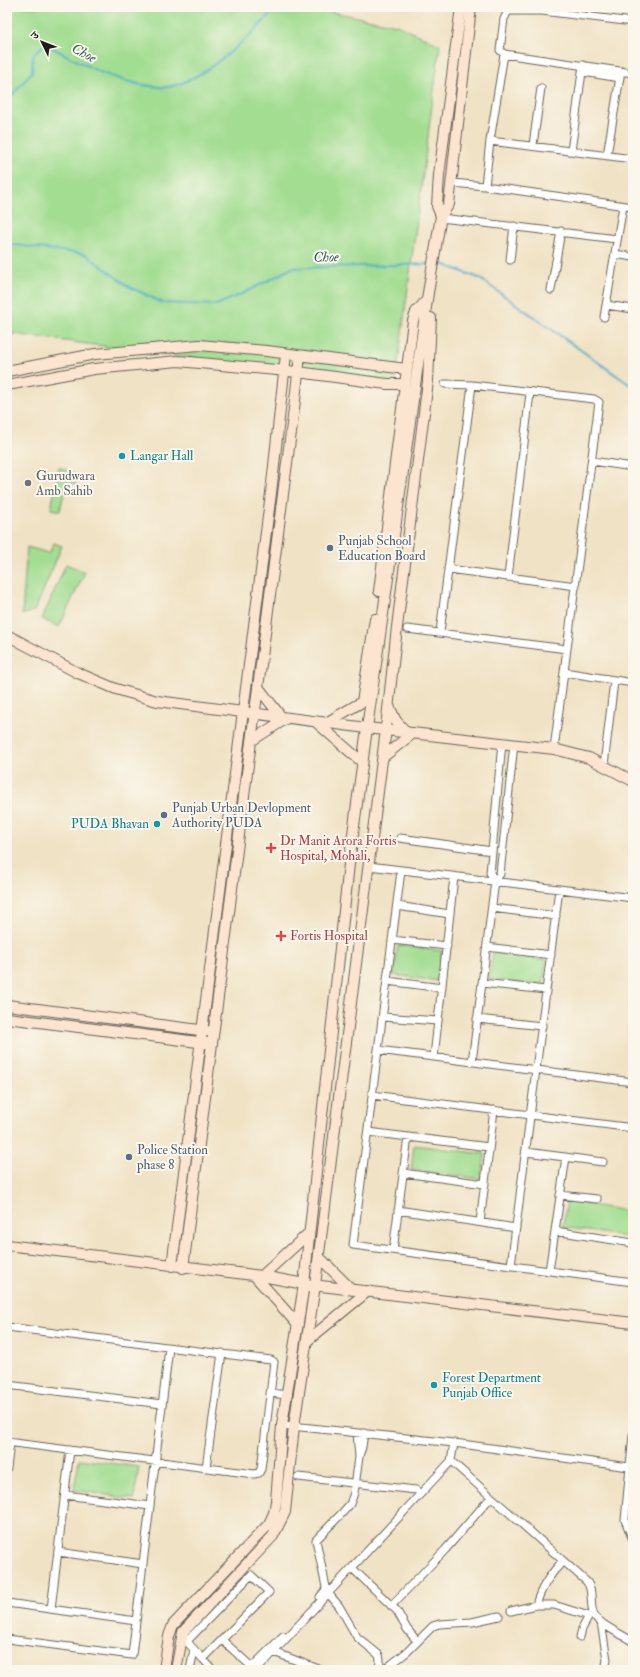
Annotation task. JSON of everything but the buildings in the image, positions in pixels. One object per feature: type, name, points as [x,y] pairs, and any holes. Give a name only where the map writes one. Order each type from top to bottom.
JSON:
[{"type":"main road","points":[[367,700],[441,217],[449,204],[471,7]]},
{"type":"main road","points":[[441,217],[437,206],[438,182],[454,66],[459,8]]},
{"type":"main road","points":[[164,1670],[169,1636],[173,1625],[268,1524],[274,1513],[282,1425],[304,1284],[348,871],[366,728],[367,700],[406,369],[414,315],[428,296]]},
{"type":"main road","points":[[176,1670],[183,1632],[272,1536],[285,1512],[294,1426],[315,1285],[369,866],[428,381],[432,299],[428,296]]},
{"type":"main road","points":[[7,371],[94,354],[199,345],[406,369]]},
{"type":"main road","points":[[172,1266],[271,493],[286,354]]},
{"type":"main road","points":[[183,1268],[252,741],[300,356]]},
{"type":"main road","points":[[7,385],[94,369],[178,361],[298,372],[387,384],[405,384]]},
{"type":"main road","points":[[281,408],[294,410]]},
{"type":"main road","points":[[271,493],[283,494]]},
{"type":"main road","points":[[260,580],[272,582]]},
{"type":"main road","points":[[7,635],[78,673],[116,689],[158,701],[366,728],[554,749],[578,754],[604,765],[633,781]]},
{"type":"main road","points":[[258,687],[285,718]]},
{"type":"main road","points":[[321,722],[367,700]]},
{"type":"main road","points":[[389,704],[396,721],[410,733]]},
{"type":"main road","points":[[252,741],[285,718]]},
{"type":"main road","points":[[321,722],[362,762]]},
{"type":"main road","points":[[382,757],[410,733]]},
{"type":"main road","points":[[7,1005],[214,1032]]},
{"type":"main road","points":[[7,1018],[212,1044]]},
{"type":"main road","points":[[112,1031],[113,1019]]},
{"type":"main road","points":[[259,1276],[309,1233]]},
{"type":"main road","points":[[7,1245],[183,1268],[259,1276],[304,1284],[633,1323]]},
{"type":"main road","points":[[318,1257],[351,1289]]},
{"type":"main road","points":[[259,1276],[298,1325]]},
{"type":"main road","points":[[307,1341],[368,1291]]},
{"type":"street","points":[[633,22],[542,11],[508,11],[504,19],[500,50],[504,54],[583,69],[621,74],[633,73]]},
{"type":"street","points":[[485,186],[490,141],[504,54]]},
{"type":"street","points":[[572,151],[583,69]]},
{"type":"street","points":[[607,155],[621,74]]},
{"type":"street","points":[[533,145],[541,88]]},
{"type":"street","points":[[490,141],[533,145],[633,159]]},
{"type":"street","points":[[452,183],[485,186],[633,207]]},
{"type":"street","points":[[604,317],[623,206]]},
{"type":"street","points":[[441,217],[617,239]]},
{"type":"street","points":[[510,260],[514,226]]},
{"type":"street","points":[[551,290],[561,231]]},
{"type":"street","points":[[615,254],[633,257]]},
{"type":"street","points":[[606,305],[633,309]]},
{"type":"street","points":[[445,384],[597,400],[599,405],[554,749]]},
{"type":"street","points":[[440,632],[472,386]]},
{"type":"street","points":[[508,577],[530,393]]},
{"type":"street","points":[[592,461],[633,467]]},
{"type":"street","points":[[448,569],[576,586]]},
{"type":"street","points":[[407,629],[567,649]]},
{"type":"street","points":[[564,672],[633,683]]},
{"type":"street","points":[[604,765],[614,681]]},
{"type":"street","points":[[495,881],[490,873],[502,743]]},
{"type":"street","points":[[472,1062],[495,881],[500,874],[514,744]]},
{"type":"street","points":[[400,838],[492,851]]},
{"type":"street","points":[[369,866],[633,898]]},
{"type":"street","points":[[401,871],[353,1244],[354,1246],[633,1282]]},
{"type":"street","points":[[434,1057],[454,877]]},
{"type":"street","points":[[511,1266],[560,889]]},
{"type":"street","points":[[397,906],[450,914]]},
{"type":"street","points":[[492,908],[556,916]]},
{"type":"street","points":[[392,940],[447,946]]},
{"type":"street","points":[[487,948],[551,955]]},
{"type":"street","points":[[387,981],[442,988]]},
{"type":"street","points":[[482,983],[546,990]]},
{"type":"street","points":[[382,1017],[438,1021]]},
{"type":"street","points":[[477,1019],[542,1026]]},
{"type":"street","points":[[378,1050],[633,1082]]},
{"type":"street","points":[[372,1095],[633,1128]]},
{"type":"street","points":[[480,1222],[494,1110]]},
{"type":"street","points":[[368,1132],[489,1147]]},
{"type":"street","points":[[393,1250],[408,1137]]},
{"type":"street","points":[[526,1152],[603,1162]]},
{"type":"street","points":[[550,1271],[566,1157]]},
{"type":"street","points":[[403,1173],[485,1184]]},
{"type":"street","points":[[560,1195],[596,1199]]},
{"type":"street","points":[[398,1210],[516,1228]]},
{"type":"street","points":[[556,1231],[633,1243]]},
{"type":"street","points":[[7,1327],[169,1348],[222,1353],[271,1360],[274,1362],[261,1469],[259,1473],[254,1474],[155,1462],[9,1442],[7,1468]]},
{"type":"street","points":[[7,1639],[131,1656],[169,1348]]},
{"type":"street","points":[[206,1468],[222,1353]]},
{"type":"street","points":[[7,1385],[162,1404]]},
{"type":"street","points":[[270,1393],[287,1395]]},
{"type":"street","points":[[282,1425],[454,1443],[629,1467]]},
{"type":"street","points":[[253,1669],[325,1591],[326,1587],[316,1540],[347,1507],[354,1493],[359,1457],[360,1433]]},
{"type":"street","points":[[633,1435],[624,1520],[633,1540]]},
{"type":"street","points":[[253,1669],[274,1652],[451,1461],[454,1443]]},
{"type":"street","points":[[52,1609],[70,1450]]},
{"type":"street","points":[[451,1461],[589,1584],[592,1616],[582,1629],[580,1637]]},
{"type":"street","points":[[298,1477],[416,1490]]},
{"type":"street","points":[[65,1495],[150,1506]]},
{"type":"street","points":[[391,1606],[445,1550],[491,1497]]},
{"type":"street","points":[[58,1552],[143,1564]]},
{"type":"street","points":[[536,1605],[542,1588],[554,1569],[563,1561]]},
{"type":"street","points":[[352,1568],[391,1606],[417,1641]]},
{"type":"street","points":[[203,1659],[269,1592],[251,1575],[189,1639],[188,1642],[194,1650],[213,1670]]},
{"type":"street","points":[[328,1593],[339,1606],[358,1637],[379,1655],[379,1670]]},
{"type":"street","points":[[7,1604],[136,1621]]},
{"type":"street","points":[[511,1611],[536,1605],[563,1607],[592,1616],[633,1642]]},
{"type":"street","points":[[384,1670],[406,1652],[427,1631],[439,1624],[472,1622],[499,1616]]},
{"type":"street","points":[[601,1622],[607,1660],[605,1670]]},
{"type":"street","points":[[222,1640],[253,1669]]},
{"type":"street","points":[[190,1670],[194,1650]]},
{"type":"street","points":[[274,1652],[321,1670]]},
{"type":"green space","points":[[7,7],[315,7],[318,9],[397,25],[440,45],[395,386],[7,333]]},
{"type":"green space","points":[[59,467],[80,476],[76,484],[67,481],[60,511],[51,509]]},
{"type":"green space","points":[[54,543],[62,546],[38,603],[34,611],[22,615],[27,547],[49,553]]},
{"type":"green space","points":[[66,564],[85,572],[59,627],[42,619]]},
{"type":"green space","points":[[398,945],[442,951],[438,981],[393,975]]},
{"type":"green space","points":[[493,953],[546,960],[543,986],[489,979]]},
{"type":"green space","points":[[414,1145],[485,1154],[481,1179],[411,1170]]},
{"type":"green space","points":[[567,1201],[633,1212],[633,1238],[563,1227]]},
{"type":"green space","points":[[79,1459],[139,1467],[134,1499],[74,1490]]},
{"type":"waterway","name":"Choe","points":[[7,101],[32,72],[33,55],[45,44],[83,64],[122,80],[150,86],[168,87],[182,83],[197,76],[227,55],[255,30],[277,7]]},
{"type":"waterway","name":"Choe","points":[[7,244],[85,254],[128,286],[163,303],[216,305],[244,293],[292,268],[430,264]]},
{"type":"waterway","name":"Choe","points":[[436,264],[442,264],[479,278],[633,387]]},
{"type":"place","name":"Langar Hall","points":[[122,456]]},
{"type":"place","name":"Gurudwara Amb Sahib","points":[[28,483]]},
{"type":"place","name":"Punjab School Education Board","points":[[330,548]]},
{"type":"place","name":"Punjab Urban Devlopment Authority PUDA","points":[[164,815]]},
{"type":"place","name":"PUDA Bhavan","points":[[157,824]]},
{"type":"place","name":"Dr Manit Arora Fortis Hospital, Mohali,","points":[[271,848]]},
{"type":"place","name":"Fortis Hospital","points":[[281,936]]},
{"type":"place","name":"Police Station phase 8","points":[[129,1157]]},
{"type":"place","name":"Forest Department Punjab Office","points":[[434,1385]]}]
